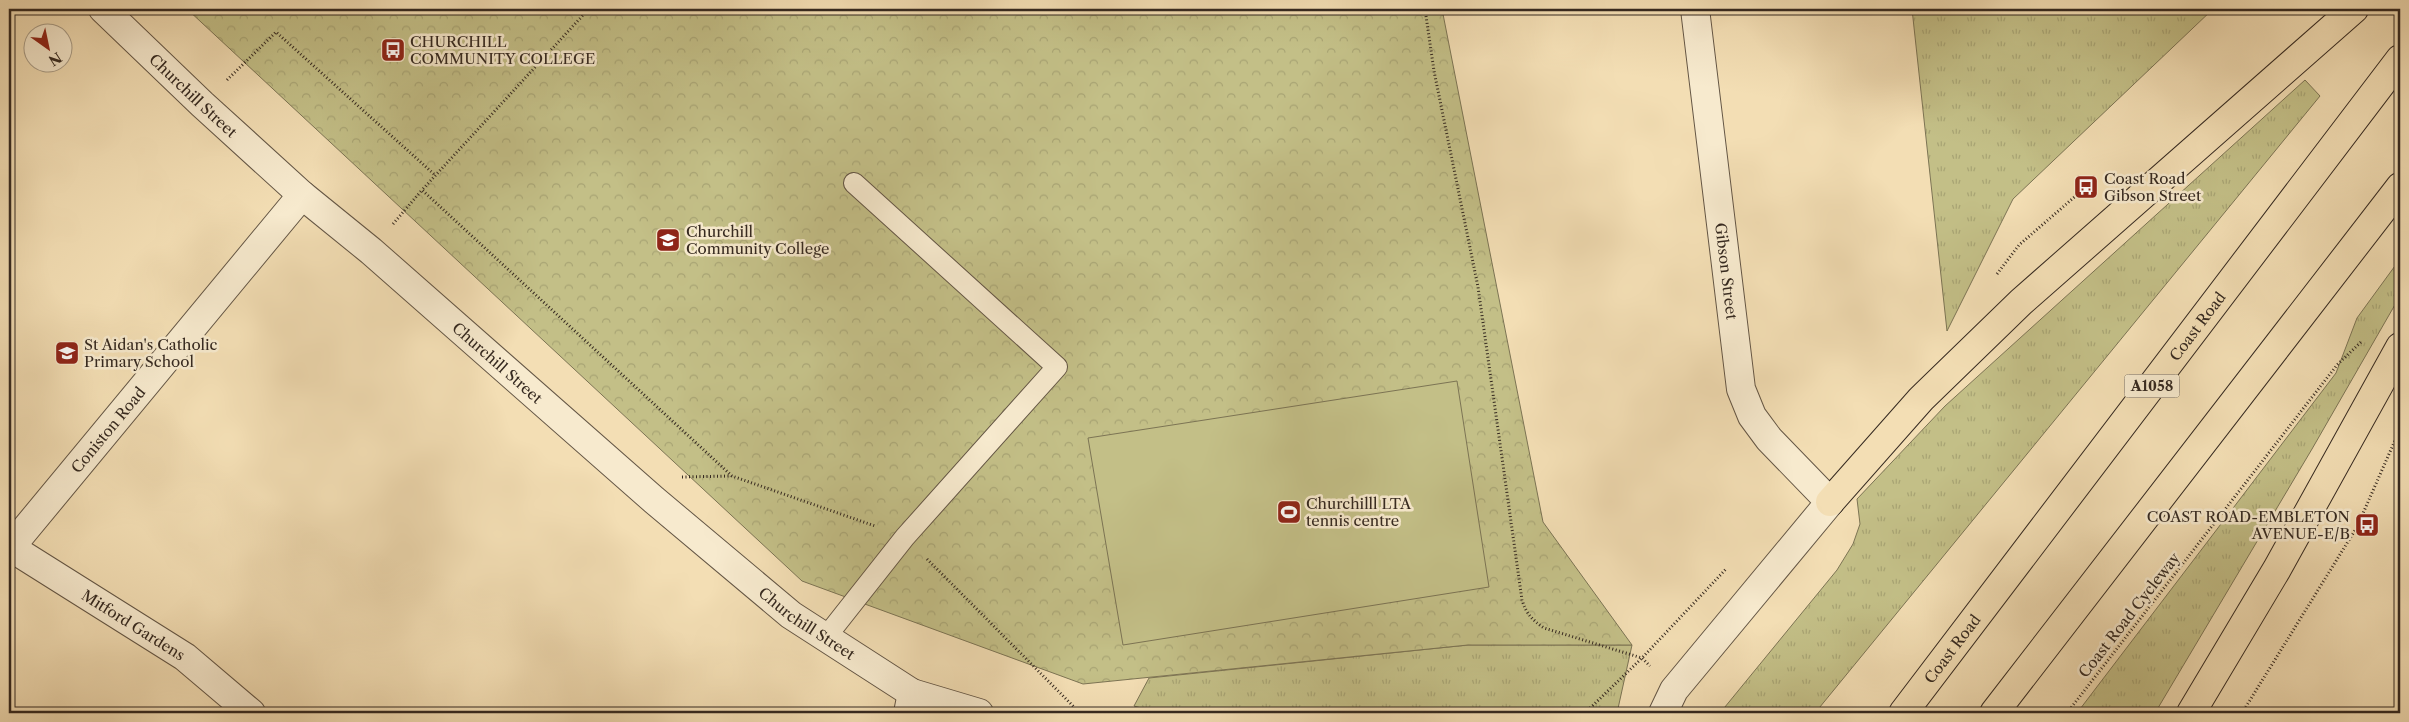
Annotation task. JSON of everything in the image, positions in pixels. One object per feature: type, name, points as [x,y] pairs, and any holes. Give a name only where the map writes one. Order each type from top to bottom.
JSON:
[{"type":"highway","points":[[1830,502],[1921,399],[2021,302],[2354,9]]},
{"type":"highway","name":"Coast Road","points":[[1903,713],[2400,59]]},
{"type":"highway","points":[[1994,713],[2400,187]]},
{"type":"highway","points":[[2191,713],[2277,569],[2400,347]]},
{"type":"street","name":"Churchill Street","points":[[103,9],[202,104],[302,195],[371,251],[654,500],[791,615],[826,637],[910,703],[979,713]]},
{"type":"street","name":"Gibson Street","points":[[1695,9],[1741,388],[1752,416],[1769,439],[1830,502]]},
{"type":"street","name":"Coniston Road","points":[[9,548],[302,195]]},
{"type":"street","points":[[1663,713],[1674,690],[1830,502]]},
{"type":"street","name":"Mitford Gardens","points":[[9,548],[185,657],[251,713]]},
{"type":"lane","points":[[826,637],[905,537],[1056,367],[854,183]]},
{"type":"path","points":[[1425,9],[1434,71],[1478,287],[1525,611],[1544,628],[1642,658],[1585,713]]},
{"type":"path","points":[[371,251],[435,175],[585,13]]},
{"type":"path","points":[[202,104],[276,32],[435,175]]},
{"type":"path","points":[[422,190],[732,476]]},
{"type":"path","name":"Coast Road Cycleway","points":[[2066,713],[2337,365]]},
{"type":"path","points":[[2242,713],[2357,527],[2400,429]]},
{"type":"path","points":[[654,500],[682,476],[732,476],[905,537],[1080,713]]},
{"type":"green space","points":[[187,9],[1442,9],[1543,522],[1632,645],[1468,645],[1083,684],[802,581]]},
{"type":"green space","points":[[1912,9],[2213,9],[2013,199],[1947,331]]},
{"type":"green space","points":[[2305,80],[2320,96],[1815,713],[1720,713],[1837,570],[1853,544],[1860,524],[1857,499],[1945,406]]},
{"type":"green space","points":[[2400,259],[2400,296],[2312,449],[2155,713],[2077,713],[2336,373],[2357,318]]},
{"type":"green space","name":"Churchilll LTA tennis centre","points":[[1457,381],[1489,587],[1123,645],[1088,438]]},
{"type":"green space","points":[[1468,645],[1632,645],[1617,713],[1159,713],[1134,706],[1149,678]]},
{"type":"place","name":"CHURCHILL COMMUNITY COLLEGE","points":[[393,50]]},
{"type":"place","name":"Coast Road Gibson Street","points":[[2086,187]]},
{"type":"place","name":"Churchill Community College","points":[[668,240]]},
{"type":"place","name":"St Aidan's Catholic Primary School","points":[[67,353]]},
{"type":"place","name":"Churchilll LTA tennis centre","points":[[1289,512]]},
{"type":"place","name":"COAST ROAD-EMBLETON AVENUE-E/B","points":[[2367,525]]}]
